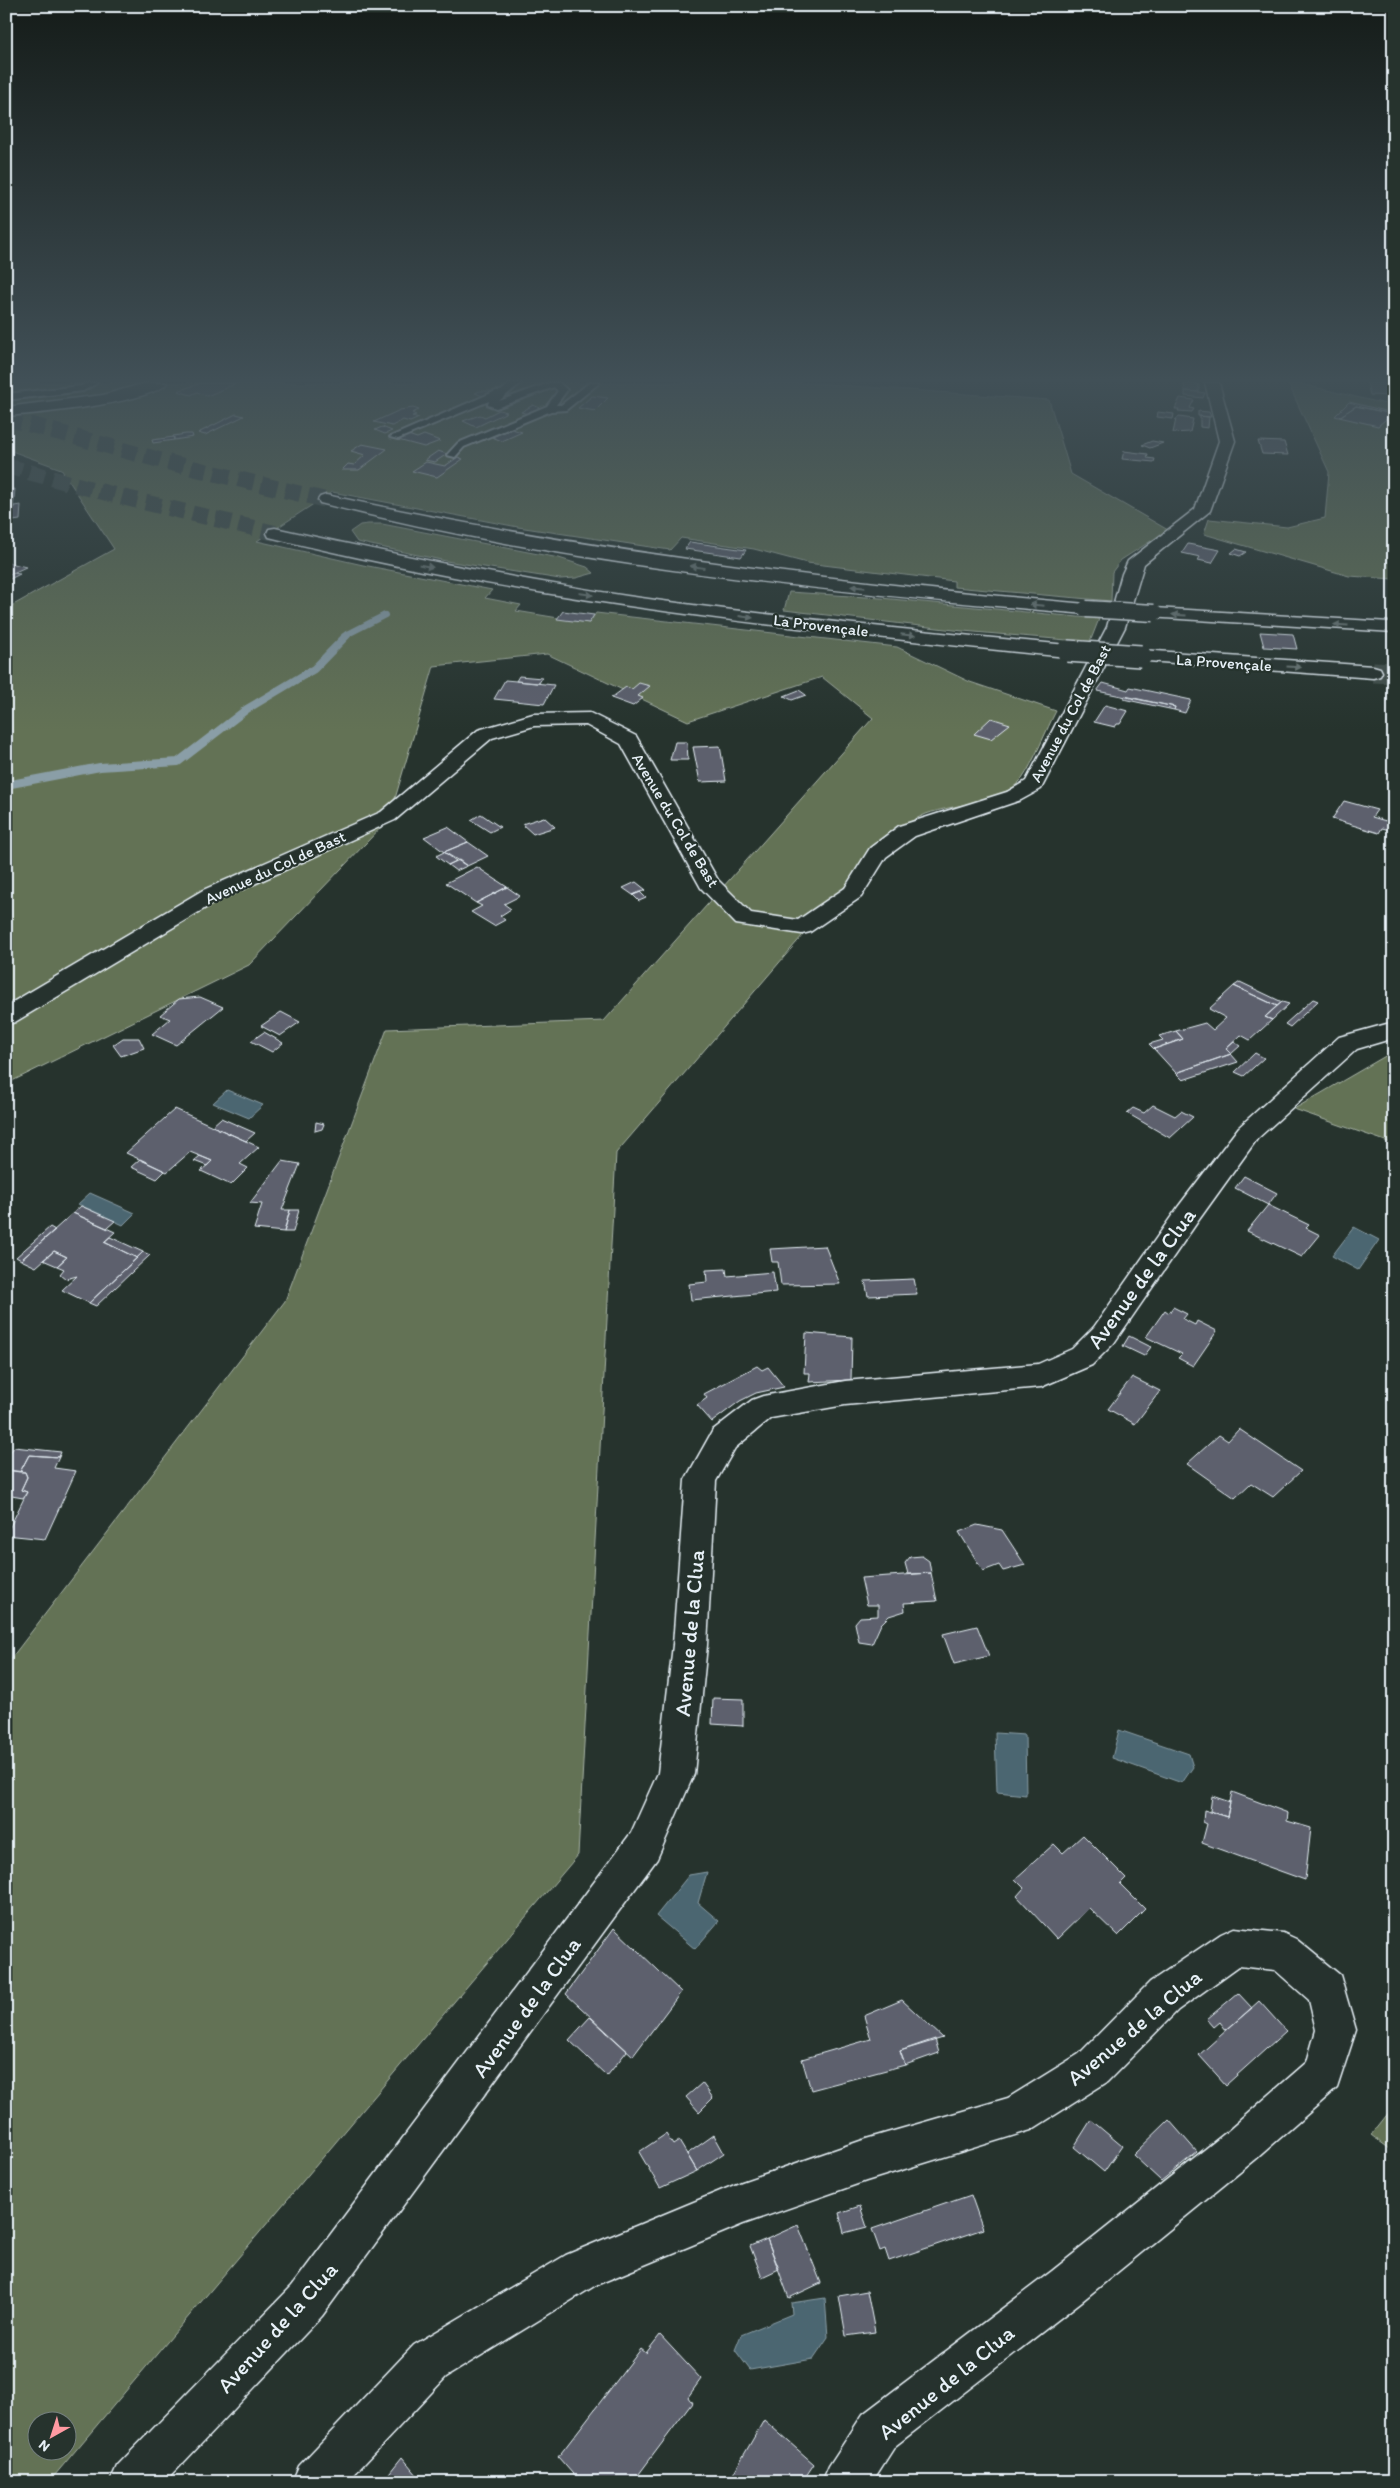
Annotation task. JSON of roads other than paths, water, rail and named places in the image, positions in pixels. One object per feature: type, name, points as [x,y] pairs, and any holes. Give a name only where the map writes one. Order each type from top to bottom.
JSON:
[{"type":"main road","name":"Avenue du Col de Bast","points":[[6,1017],[211,895],[388,816],[485,734],[533,720],[590,719],[629,740],[710,883],[744,920],[802,927],[853,892],[878,854],[907,831],[1014,796],[1034,785],[1116,627],[1131,574],[1137,561],[1202,511],[1206,499]]},
{"type":"main road","points":[[326,500],[418,522],[505,538],[693,567],[856,587],[1086,609],[1390,627]]},
{"type":"main road","name":"La Provençale","points":[[275,533],[464,574],[565,591],[802,624],[1067,651],[1373,672]]},
{"type":"main road","name":"Avenue de la Clua","points":[[133,2482],[307,2301],[644,1846],[676,1774],[690,1645],[701,1480],[724,1439],[763,1408],[845,1393],[1040,1375],[1082,1357],[1104,1335],[1188,1214],[1248,1133],[1348,1043],[1394,1030]]},
{"type":"main road","name":"Avenue de la Clua","points":[[315,2482],[430,2361],[581,2270],[742,2203],[866,2160],[1017,2116],[1093,2068],[1164,1996],[1234,1947],[1283,1952],[1326,1989],[1336,2030],[1323,2074],[1242,2145],[1067,2286],[879,2430],[845,2482]]},
{"type":"water","points":[[227,1090],[263,1105],[249,1118],[213,1103]]},
{"type":"water","points":[[90,1193],[135,1213],[123,1225],[78,1204]]},
{"type":"water","points":[[1354,1227],[1379,1240],[1358,1270],[1332,1256]]},
{"type":"water","points":[[1119,1730],[1189,1754],[1193,1767],[1182,1783],[1112,1758]]},
{"type":"water","points":[[995,1733],[1025,1735],[1026,1795],[997,1792]]},
{"type":"water","points":[[707,1872],[698,1903],[719,1921],[695,1949],[656,1916],[689,1875]]},
{"type":"water","points":[[825,2298],[828,2337],[813,2359],[750,2370],[735,2350],[741,2335],[792,2314],[791,2303]]},
{"type":"waterway","points":[[344,636],[385,615]]},
{"type":"waterway","points":[[6,785],[100,767],[178,762],[247,709],[314,669],[347,635]]},
{"type":"tunnel","points":[[131,499],[275,533]]},
{"type":"tunnel","points":[[1373,672],[1394,673]]}]
